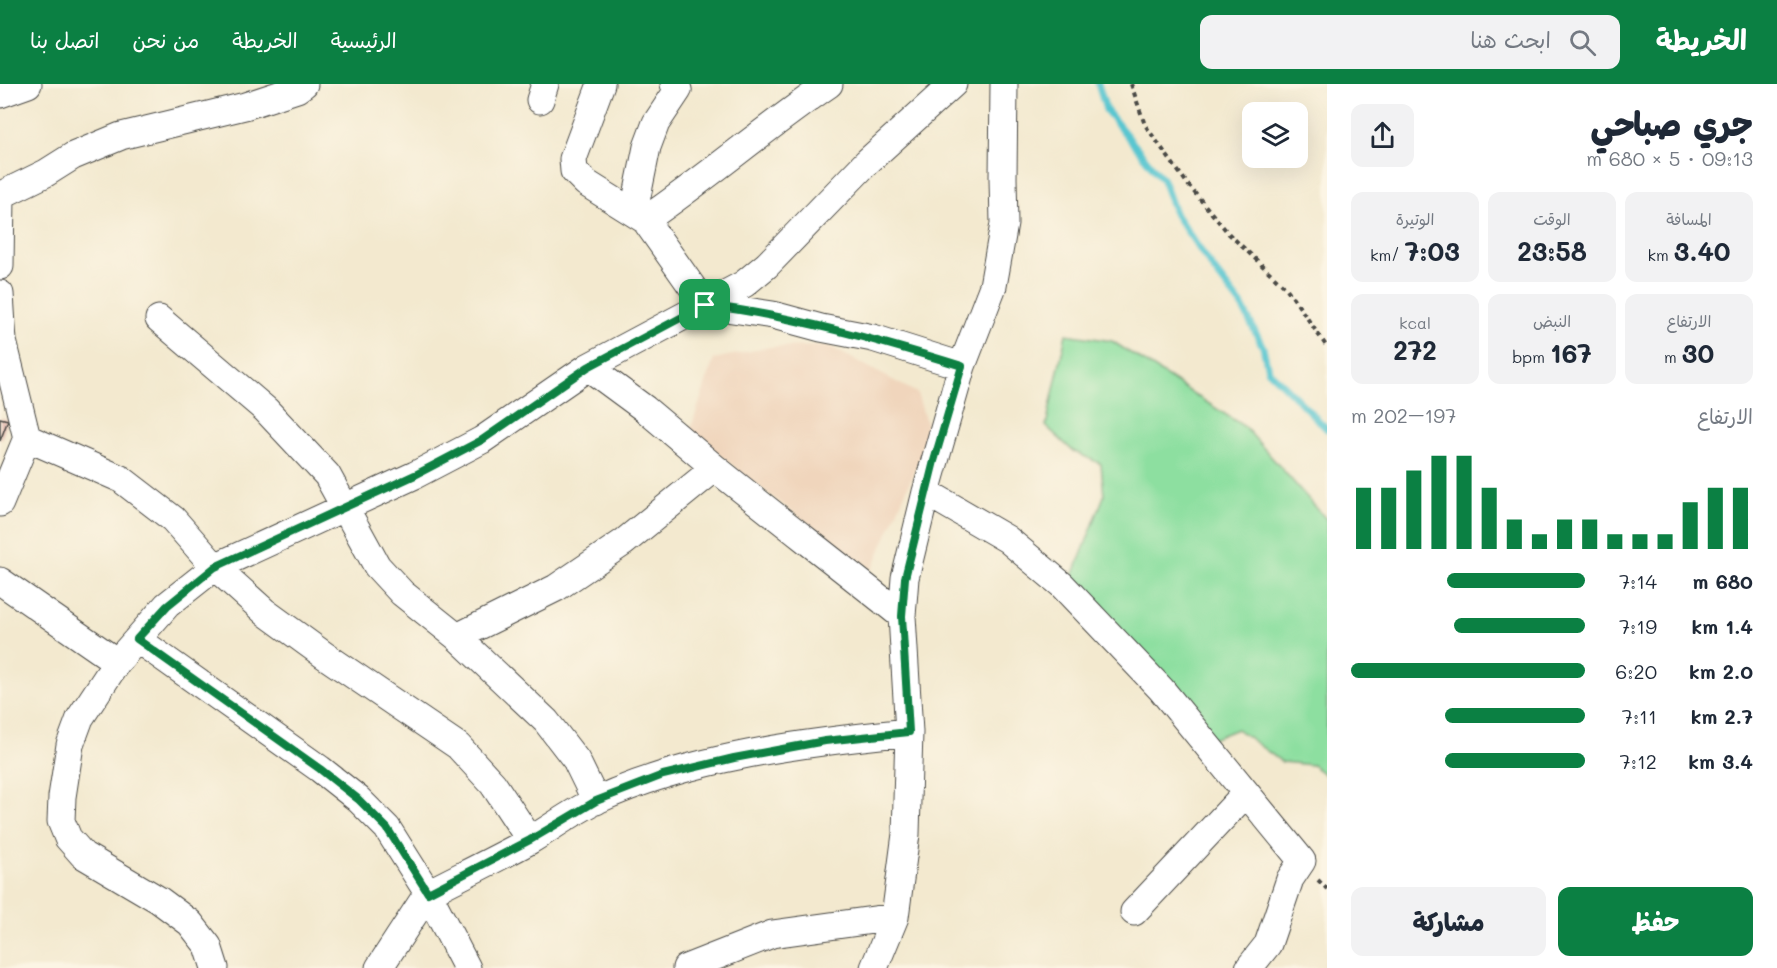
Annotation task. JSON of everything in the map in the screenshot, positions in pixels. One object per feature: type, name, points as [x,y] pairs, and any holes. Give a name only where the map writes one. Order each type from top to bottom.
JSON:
[{"type":"street","points":[[0,94],[28,84]]},
{"type":"street","points":[[0,266],[1,195],[46,173],[73,156],[121,136],[245,106],[297,89],[304,84]]},
{"type":"street","points":[[601,84],[573,159],[574,171],[585,183],[640,216],[705,305],[773,315],[821,328],[873,338],[962,366]]},
{"type":"street","points":[[640,216],[685,193],[786,113],[829,84]]},
{"type":"street","points":[[215,968],[208,946],[189,923],[159,900],[83,855],[68,838],[61,821],[62,797],[70,745],[80,718],[117,662],[167,606],[215,567],[415,475],[482,440],[588,367],[744,284],[767,265],[867,162],[953,84]]},
{"type":"street","points":[[874,968],[895,917],[906,834],[909,732],[902,616],[905,578],[926,492],[962,366],[993,286],[1004,224],[1004,84]]},
{"type":"street","points":[[640,216],[647,147],[656,123],[679,86]]},
{"type":"street","points":[[0,294],[3,341],[27,438],[0,502]]},
{"type":"street","points":[[159,319],[266,410],[327,475],[377,566],[402,593],[457,637],[546,721],[576,760],[596,801]]},
{"type":"street","points":[[588,367],[645,409],[810,545],[838,564],[902,616]]},
{"type":"street","points":[[27,438],[121,479],[173,519],[215,567],[265,612],[458,746],[493,784],[530,840]]},
{"type":"street","points":[[457,637],[556,588],[624,542],[715,468]]},
{"type":"street","points":[[926,492],[1007,539],[1062,585],[1161,689],[1302,861],[1290,879],[1268,944],[1250,968]]},
{"type":"street","points":[[0,581],[117,662]]},
{"type":"street","points":[[137,639],[320,769],[358,799],[387,828],[428,893],[467,968]]},
{"type":"street","points":[[379,968],[428,893],[530,840],[596,801],[663,775],[734,758],[825,741],[909,732]]},
{"type":"street","points":[[1134,912],[1246,793]]},
{"type":"street","points":[[686,968],[772,934],[895,917]]},
{"type":"path","points":[[1131,84],[1145,125],[1189,186],[1229,234],[1287,289],[1327,347]]},
{"type":"shaded area","points":[[829,346],[917,393],[930,435],[872,570],[771,496],[690,431],[714,359],[770,347]]},
{"type":"green space","points":[[1066,334],[1112,341],[1245,427],[1327,520],[1327,776],[1312,765],[1282,762],[1237,729],[1212,739],[1071,581],[1104,496],[1101,464],[1073,451],[1046,426]]},
{"type":"building","points":[[0,418],[8,420],[0,441]]},
{"type":"waterway","points":[[1098,84],[1106,110],[1163,180],[1176,215],[1242,306],[1263,347],[1268,370],[1327,429]]},
{"type":"route","points":[[705,305],[758,312],[873,338],[962,366],[934,461],[905,578],[902,616],[909,732],[825,741],[734,758],[663,775],[596,801],[530,840],[428,893],[387,828],[358,799],[262,727],[137,639],[167,606],[215,567],[415,475],[482,440],[588,367],[705,305]]}]
